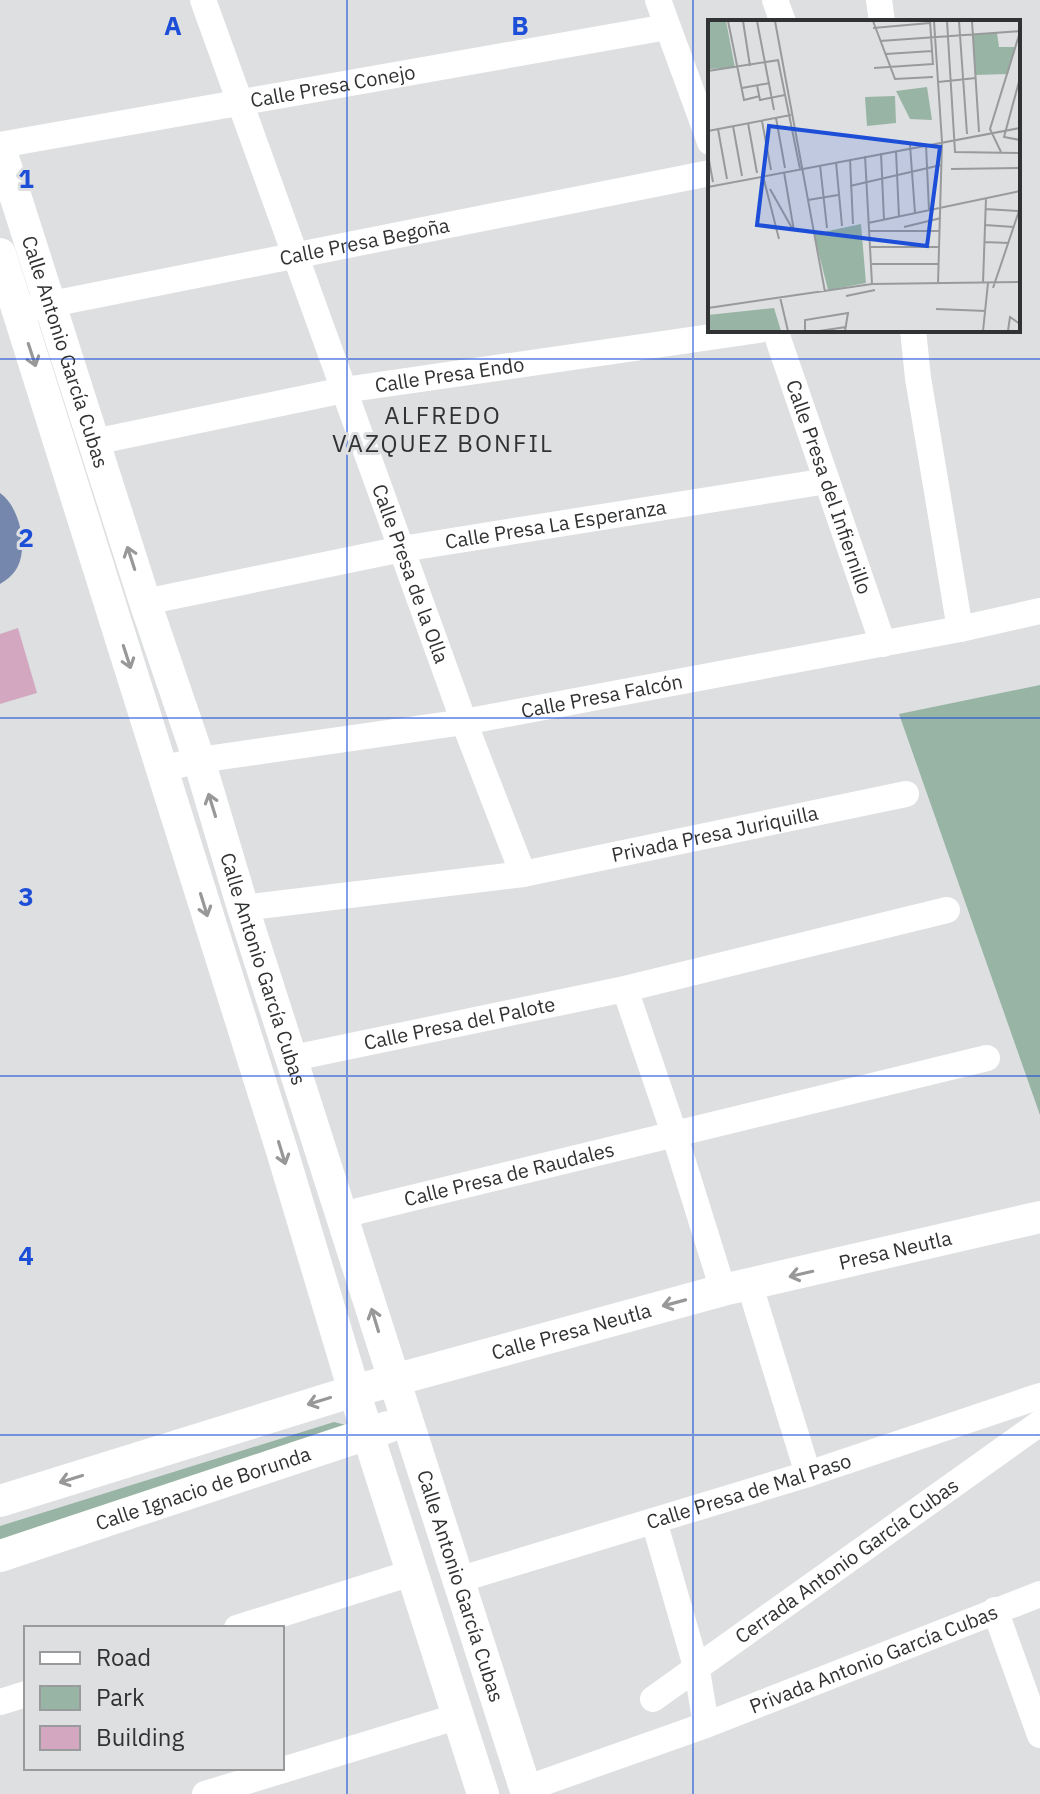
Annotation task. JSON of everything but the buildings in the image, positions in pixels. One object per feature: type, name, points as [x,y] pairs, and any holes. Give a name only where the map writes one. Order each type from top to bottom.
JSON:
[{"type":"street","name":"Calle Presa de la Olla","points":[[203,0],[464,722],[523,874]]},
{"type":"street","points":[[658,0],[708,137]]},
{"type":"street","points":[[775,0],[782,20]]},
{"type":"street","points":[[879,0],[882,20]]},
{"type":"street","name":"Calle Presa Conejo","points":[[0,146],[667,27]]},
{"type":"street","name":"Calle Antonio García Cubas","points":[[0,146],[145,602],[199,760],[243,908],[526,1791],[706,1725]]},
{"type":"street","name":"Calle Presa Begoña","points":[[18,311],[708,173]]},
{"type":"street","name":"Calle Antonio García Cubas","points":[[0,254],[411,1573],[483,1794]]},
{"type":"street","name":"Calle Presa Endo","points":[[94,442],[344,390],[745,332]]},
{"type":"street","name":"Calle Presa del Infiernillo","points":[[776,332],[883,644]]},
{"type":"street","points":[[901,332],[918,378]]},
{"type":"street","points":[[913,332],[918,378],[960,629]]},
{"type":"street","name":"Calle Presa La Esperanza","points":[[145,602],[402,549],[827,481]]},
{"type":"street","name":"Calle Presa Falcón","points":[[162,769],[199,760],[464,722],[883,644],[1040,611]]},
{"type":"street","name":"Privada Presa Juriquilla","points":[[243,908],[523,874],[906,794]]},
{"type":"street","name":"Calle Presa del Palote","points":[[293,1058],[625,989],[947,910]]},
{"type":"street","points":[[625,989],[674,1133],[808,1474]]},
{"type":"street","name":"Calle Presa de Raudales","points":[[342,1215],[987,1058]]},
{"type":"street","name":"Presa Neutla","points":[[736,1288],[1040,1217]]},
{"type":"street","name":"Calle Presa Neutla","points":[[394,1380],[736,1288]]},
{"type":"street","points":[[0,1501],[394,1380]]},
{"type":"street","name":"Calle Presa de Mal Paso","points":[[458,1580],[808,1474],[1040,1396]]},
{"type":"street","name":"Calle Ignacio de Borunda","points":[[0,1556],[406,1421]]},
{"type":"street","name":"Cerrada Antonio García Cubas","points":[[653,1699],[1040,1423]]},
{"type":"street","points":[[654,1521],[697,1670],[706,1725]]},
{"type":"street","points":[[243,1626],[411,1573]]},
{"type":"street","name":"Privada Antonio García Cubas","points":[[706,1725],[1040,1594]]},
{"type":"street","points":[[995,1610],[1039,1729]]},
{"type":"street","points":[[0,1702],[24,1695]]},
{"type":"street","points":[[284,1770],[459,1716]]},
{"type":"street","points":[[205,1794],[283,1770]]},
{"type":"green space","points":[[1040,685],[1040,1115],[899,714]]},
{"type":"green space","points":[[334,1422],[350,1426],[0,1543],[0,1526]]},
{"type":"water","points":[[0,493],[17,516],[22,548],[17,569],[0,584]]},
{"type":"district","name":"ALFREDO VAZQUEZ BONFIL","points":[[443,430]]}]
